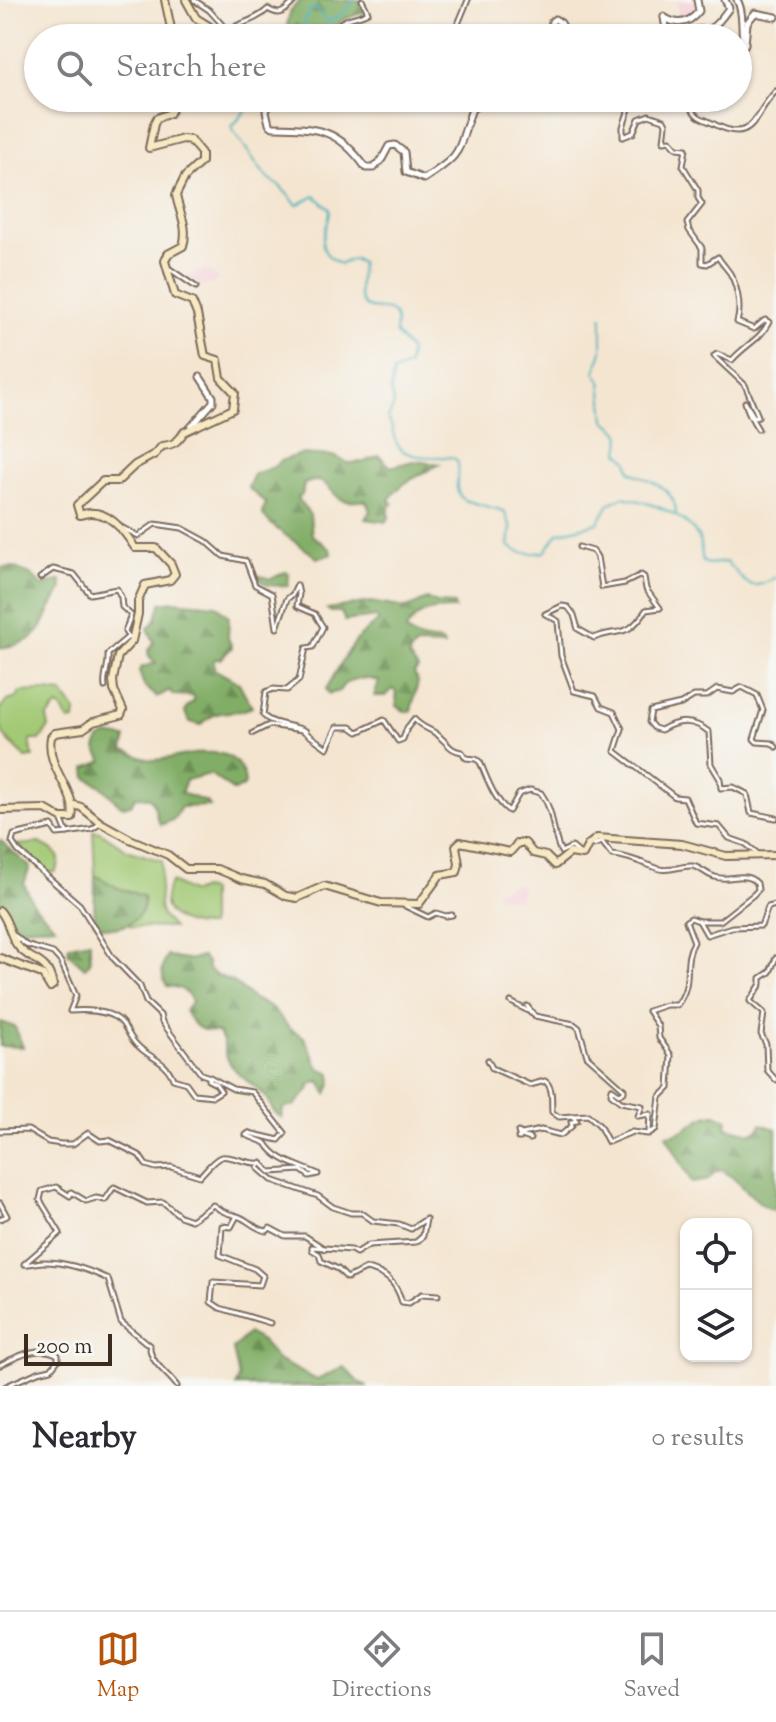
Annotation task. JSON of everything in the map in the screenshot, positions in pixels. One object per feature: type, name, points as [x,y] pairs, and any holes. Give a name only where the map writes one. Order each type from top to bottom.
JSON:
[{"type":"main road","points":[[165,0],[170,24]]},
{"type":"main road","points":[[186,0],[196,18],[206,24]]},
{"type":"main road","points":[[0,810],[45,809],[61,818],[72,818],[74,805],[55,769],[51,737],[55,733],[83,729],[93,722],[121,715],[123,710],[113,680],[118,656],[130,639],[140,593],[145,585],[170,580],[175,574],[156,548],[135,548],[126,533],[103,514],[86,512],[80,515],[76,508],[81,499],[103,481],[118,481],[162,446],[179,440],[189,429],[233,409],[236,399],[235,393],[221,378],[218,360],[205,356],[192,302],[175,295],[165,261],[168,254],[179,249],[185,238],[185,221],[176,195],[185,177],[201,162],[201,153],[190,140],[149,148],[157,118],[170,112]]},
{"type":"main road","points":[[74,805],[146,847],[168,855],[186,869],[217,869],[265,884],[286,896],[301,898],[324,886],[381,903],[419,904],[440,875],[457,872],[456,846],[460,842],[510,852],[518,843],[525,843],[533,853],[548,857],[555,865],[570,853],[584,852],[597,838],[682,844],[726,856],[776,855]]},
{"type":"main road","points":[[0,911],[8,920],[17,946],[49,969],[52,988],[42,974],[0,958]]},
{"type":"street","points":[[194,0],[222,24]]},
{"type":"street","points":[[238,24],[258,18],[268,9],[282,14],[296,0]]},
{"type":"street","points":[[339,24],[343,19],[368,12],[362,0]]},
{"type":"street","points":[[458,24],[468,0]]},
{"type":"street","points":[[681,24],[696,16],[700,7],[697,0]]},
{"type":"street","points":[[715,24],[729,8],[725,0]]},
{"type":"street","points":[[737,0],[742,24]]},
{"type":"street","points":[[748,24],[755,13],[776,17]]},
{"type":"street","points":[[665,24],[664,17],[675,24]]},
{"type":"street","points":[[694,112],[699,118],[737,132],[748,129],[776,91]]},
{"type":"street","points":[[266,112],[269,124],[273,127],[326,131],[348,146],[366,168],[374,168],[389,146],[395,145],[404,152],[406,172],[424,179],[458,154],[472,112]]},
{"type":"street","points":[[628,112],[623,137],[633,133],[639,119],[649,115],[664,120],[664,141],[670,140],[677,148],[686,149],[683,166],[698,190],[702,204],[687,223],[702,248],[702,263],[707,264],[718,257],[729,270],[736,284],[737,322],[754,329],[765,320],[769,322],[761,338],[732,360],[717,354],[714,356],[745,385],[758,416],[754,417],[745,402],[746,407],[758,429]]},
{"type":"street","points":[[167,267],[196,287]]},
{"type":"street","points":[[189,429],[213,402],[200,377]]},
{"type":"street","points":[[117,526],[138,536],[155,524],[177,527],[202,538],[223,556],[246,561],[255,585],[272,594],[277,628],[287,599],[297,585],[297,606],[315,614],[323,627],[313,647],[306,648],[299,680],[287,690],[266,692],[263,715],[267,720],[298,726],[327,748],[337,727],[351,727],[358,732],[384,720],[398,741],[403,739],[414,719],[423,729],[441,737],[453,750],[480,762],[505,809],[509,811],[519,794],[530,790],[541,793],[555,823],[554,836],[561,852],[572,847],[584,852],[602,842],[612,855],[625,856],[663,870],[694,866],[713,877],[748,876],[757,883],[758,890],[720,921],[691,918],[686,921],[694,942],[688,955],[687,989],[673,1007],[666,1005],[648,1011],[658,1026],[659,1038],[671,1055],[669,1088],[660,1097],[656,1129],[648,1134],[633,1132],[608,1142],[590,1117],[559,1117],[552,1112],[548,1083],[530,1085],[492,1068],[488,1060]]},
{"type":"street","points":[[579,547],[593,551],[597,557],[602,587],[625,583],[641,575],[646,589],[660,608],[646,610],[635,626],[618,635],[606,633],[594,638],[578,629],[568,607],[562,606],[545,614],[558,621],[561,656],[574,691],[595,696],[601,707],[614,712],[622,729],[615,751],[675,797],[685,798],[696,823],[719,826],[729,838],[761,854]]},
{"type":"street","points":[[40,578],[53,569],[74,574],[90,594],[117,589],[122,607],[131,615],[125,632],[130,639],[108,654],[105,687]]},
{"type":"street","points":[[776,747],[754,739],[763,710],[757,695],[742,687],[733,692],[717,689],[707,696],[694,696],[681,704],[651,711],[649,722],[654,728],[661,730],[673,722],[690,722],[709,732],[711,764],[720,779],[721,788],[733,787],[747,794],[751,813],[776,818]]},
{"type":"street","points":[[253,733],[269,725],[306,731]]},
{"type":"street","points":[[61,818],[67,833]]},
{"type":"street","points":[[0,1131],[28,1130],[48,1142],[61,1144],[73,1144],[88,1133],[100,1141],[109,1140],[139,1155],[146,1165],[171,1167],[200,1176],[226,1156],[244,1163],[261,1163],[270,1172],[301,1170],[309,1176],[318,1174],[284,1161],[271,1152],[266,1143],[246,1135],[249,1133],[279,1140],[285,1133],[257,1095],[233,1089],[201,1074],[160,1015],[146,1002],[140,986],[113,958],[80,905],[67,897],[12,842],[14,835],[52,826],[57,834],[92,829],[101,823]]},
{"type":"street","points":[[400,903],[428,917],[436,913],[452,915]]},
{"type":"street","points":[[699,921],[707,935],[732,927],[745,929],[761,926],[768,907],[776,905]]},
{"type":"street","points":[[11,933],[26,945],[53,953],[61,962],[76,996],[70,1011],[82,1009],[118,1019],[136,1045],[170,1069],[173,1079],[186,1083],[194,1094],[213,1096],[221,1091],[208,1080],[210,1077]]},
{"type":"street","points":[[776,958],[770,972],[761,978],[761,984],[750,1001],[764,1013],[761,1034],[766,1044],[767,1070],[776,1080]]},
{"type":"street","points":[[511,1002],[544,1020],[574,1024],[579,1028],[587,1056],[624,1089],[619,1094],[612,1089],[611,1094],[621,1102],[642,1106],[637,1113],[640,1117],[650,1114],[652,1121],[648,1134]]},
{"type":"street","points":[[527,1006],[530,1012]]},
{"type":"street","points":[[530,1139],[518,1136],[541,1130],[561,1135],[572,1126],[571,1122],[577,1121],[572,1116]]},
{"type":"street","points":[[261,1163],[258,1168],[272,1180],[318,1196],[333,1207],[362,1213],[373,1221],[399,1224],[411,1229],[426,1219],[423,1236],[416,1242],[369,1245],[356,1253],[312,1247],[312,1250],[319,1254],[321,1261],[338,1269],[343,1277],[366,1269],[387,1275],[402,1302],[409,1303],[422,1294],[438,1295]]},
{"type":"street","points":[[177,1386],[154,1361],[149,1353],[150,1346],[121,1322],[108,1279],[76,1265],[24,1264],[60,1233],[40,1200],[42,1191],[56,1187],[86,1201],[96,1198],[105,1200],[114,1187],[147,1203],[163,1202],[180,1216],[191,1220],[213,1205],[227,1216],[237,1216],[256,1229],[267,1231],[270,1228],[285,1236],[305,1236],[325,1249]]},
{"type":"street","points":[[0,1203],[7,1216],[0,1219]]},
{"type":"street","points":[[237,1216],[231,1227],[222,1226],[220,1255],[255,1269],[263,1276],[260,1285],[213,1282],[211,1302],[220,1308],[270,1323]]},
{"type":"street","points":[[0,1365],[20,1354],[49,1351],[58,1355],[51,1369],[6,1386]]},
{"type":"shaded area","points":[[695,0],[695,14],[678,18],[677,1]]},
{"type":"shaded area","points":[[204,269],[219,278],[213,284],[197,286],[187,278]]},
{"type":"shaded area","points":[[516,883],[522,888],[520,899],[496,894],[497,891]]},
{"type":"green space","points":[[301,0],[359,0],[365,12],[338,24],[287,24],[290,11]]},
{"type":"green space","points":[[301,454],[333,456],[348,463],[364,462],[379,456],[391,467],[413,461],[440,464],[394,493],[389,500],[393,504],[389,507],[386,522],[365,519],[370,511],[366,501],[342,500],[321,482],[304,484],[302,495],[298,498],[310,515],[312,535],[332,554],[317,558],[267,520],[262,513],[266,503],[248,488],[254,474]]},
{"type":"green space","points":[[13,567],[31,575],[42,586],[61,580],[62,590],[36,635],[17,645],[0,648],[0,568]]},
{"type":"green space","points":[[289,573],[288,586],[265,584],[254,574],[271,579]]},
{"type":"green space","points":[[427,599],[454,604],[455,609],[421,614],[406,630],[418,638],[442,642],[444,646],[418,645],[410,652],[409,657],[418,669],[414,673],[418,682],[411,711],[406,712],[397,706],[396,692],[392,689],[385,696],[374,696],[379,681],[352,680],[339,691],[329,694],[326,689],[348,651],[379,621],[376,617],[345,621],[341,612],[327,609],[370,602],[407,608]]},
{"type":"green space","points":[[174,601],[216,605],[229,617],[228,638],[232,647],[221,659],[214,659],[214,669],[239,683],[252,707],[214,715],[201,725],[190,722],[185,713],[194,701],[193,696],[172,695],[170,690],[157,697],[144,686],[139,671],[156,663],[149,656],[148,651],[154,642],[148,628],[155,621],[161,603]]},
{"type":"green space","points":[[20,692],[62,693],[76,711],[75,720],[69,721],[57,706],[47,718],[49,727],[40,740],[30,740],[33,757],[26,758],[3,733],[0,709],[7,701],[17,698]]},
{"type":"green space","points":[[107,735],[126,738],[123,750],[150,760],[221,754],[232,759],[240,768],[245,783],[234,791],[210,774],[186,780],[181,793],[207,802],[210,806],[181,807],[174,819],[161,825],[150,798],[135,797],[131,805],[121,806],[100,785],[87,778],[86,768],[103,761],[96,749],[99,740]]},
{"type":"green space","points":[[93,831],[100,832],[127,850],[162,861],[159,906],[162,916],[173,928],[132,927],[128,924],[143,909],[143,896],[118,888],[95,875]]},
{"type":"green space","points":[[0,840],[30,867],[24,884],[33,904],[55,926],[17,928],[0,900]]},
{"type":"green space","points":[[39,843],[58,857],[55,872],[46,873],[17,845]]},
{"type":"green space","points":[[95,875],[118,888],[143,896],[141,913],[119,927],[111,928],[94,922]]},
{"type":"green space","points":[[171,882],[192,893],[202,889],[210,891],[210,926],[189,924],[172,916],[165,902]]},
{"type":"green space","points":[[90,941],[90,962],[85,968],[68,953],[69,945]]},
{"type":"green space","points":[[167,955],[184,959],[202,957],[208,969],[216,975],[233,982],[252,998],[273,1009],[289,1028],[304,1037],[319,1068],[331,1073],[332,1081],[327,1094],[320,1081],[309,1085],[310,1089],[294,1106],[283,1108],[282,1118],[276,1114],[261,1092],[229,1062],[217,1032],[201,1029],[191,1021],[185,1011],[192,1001],[187,994],[179,988],[167,986],[162,971]]},
{"type":"green space","points":[[0,1022],[15,1027],[23,1047],[0,1046]]},
{"type":"green space","points":[[715,1114],[727,1119],[726,1127],[752,1133],[761,1124],[776,1129],[776,1211],[761,1203],[722,1170],[715,1172],[708,1180],[692,1183],[666,1135]]},
{"type":"green space","points":[[248,1333],[262,1341],[277,1360],[317,1380],[344,1367],[358,1382],[368,1386],[236,1386],[239,1378],[233,1349]]},
{"type":"waterway","points":[[304,24],[311,8],[317,9],[327,22],[343,14],[354,0]]},
{"type":"waterway","points":[[244,112],[232,127],[267,178],[280,186],[297,205],[315,196],[330,209],[323,239],[325,251],[340,264],[353,259],[360,262],[359,290],[364,305],[387,310],[394,315],[395,333],[410,351],[408,366],[393,372],[391,392],[394,405],[388,418],[400,448],[413,455],[455,459],[458,463],[459,495],[464,500],[504,511],[511,527],[509,546],[517,551],[545,552],[558,533],[598,523],[609,504],[623,497],[654,506],[685,521],[698,537],[703,562],[726,562],[753,585],[776,577]]},
{"type":"waterway","points":[[602,317],[602,351],[595,372],[601,381],[605,420],[620,433],[619,452],[628,461],[631,472],[654,482],[667,492],[672,498],[676,515]]}]
